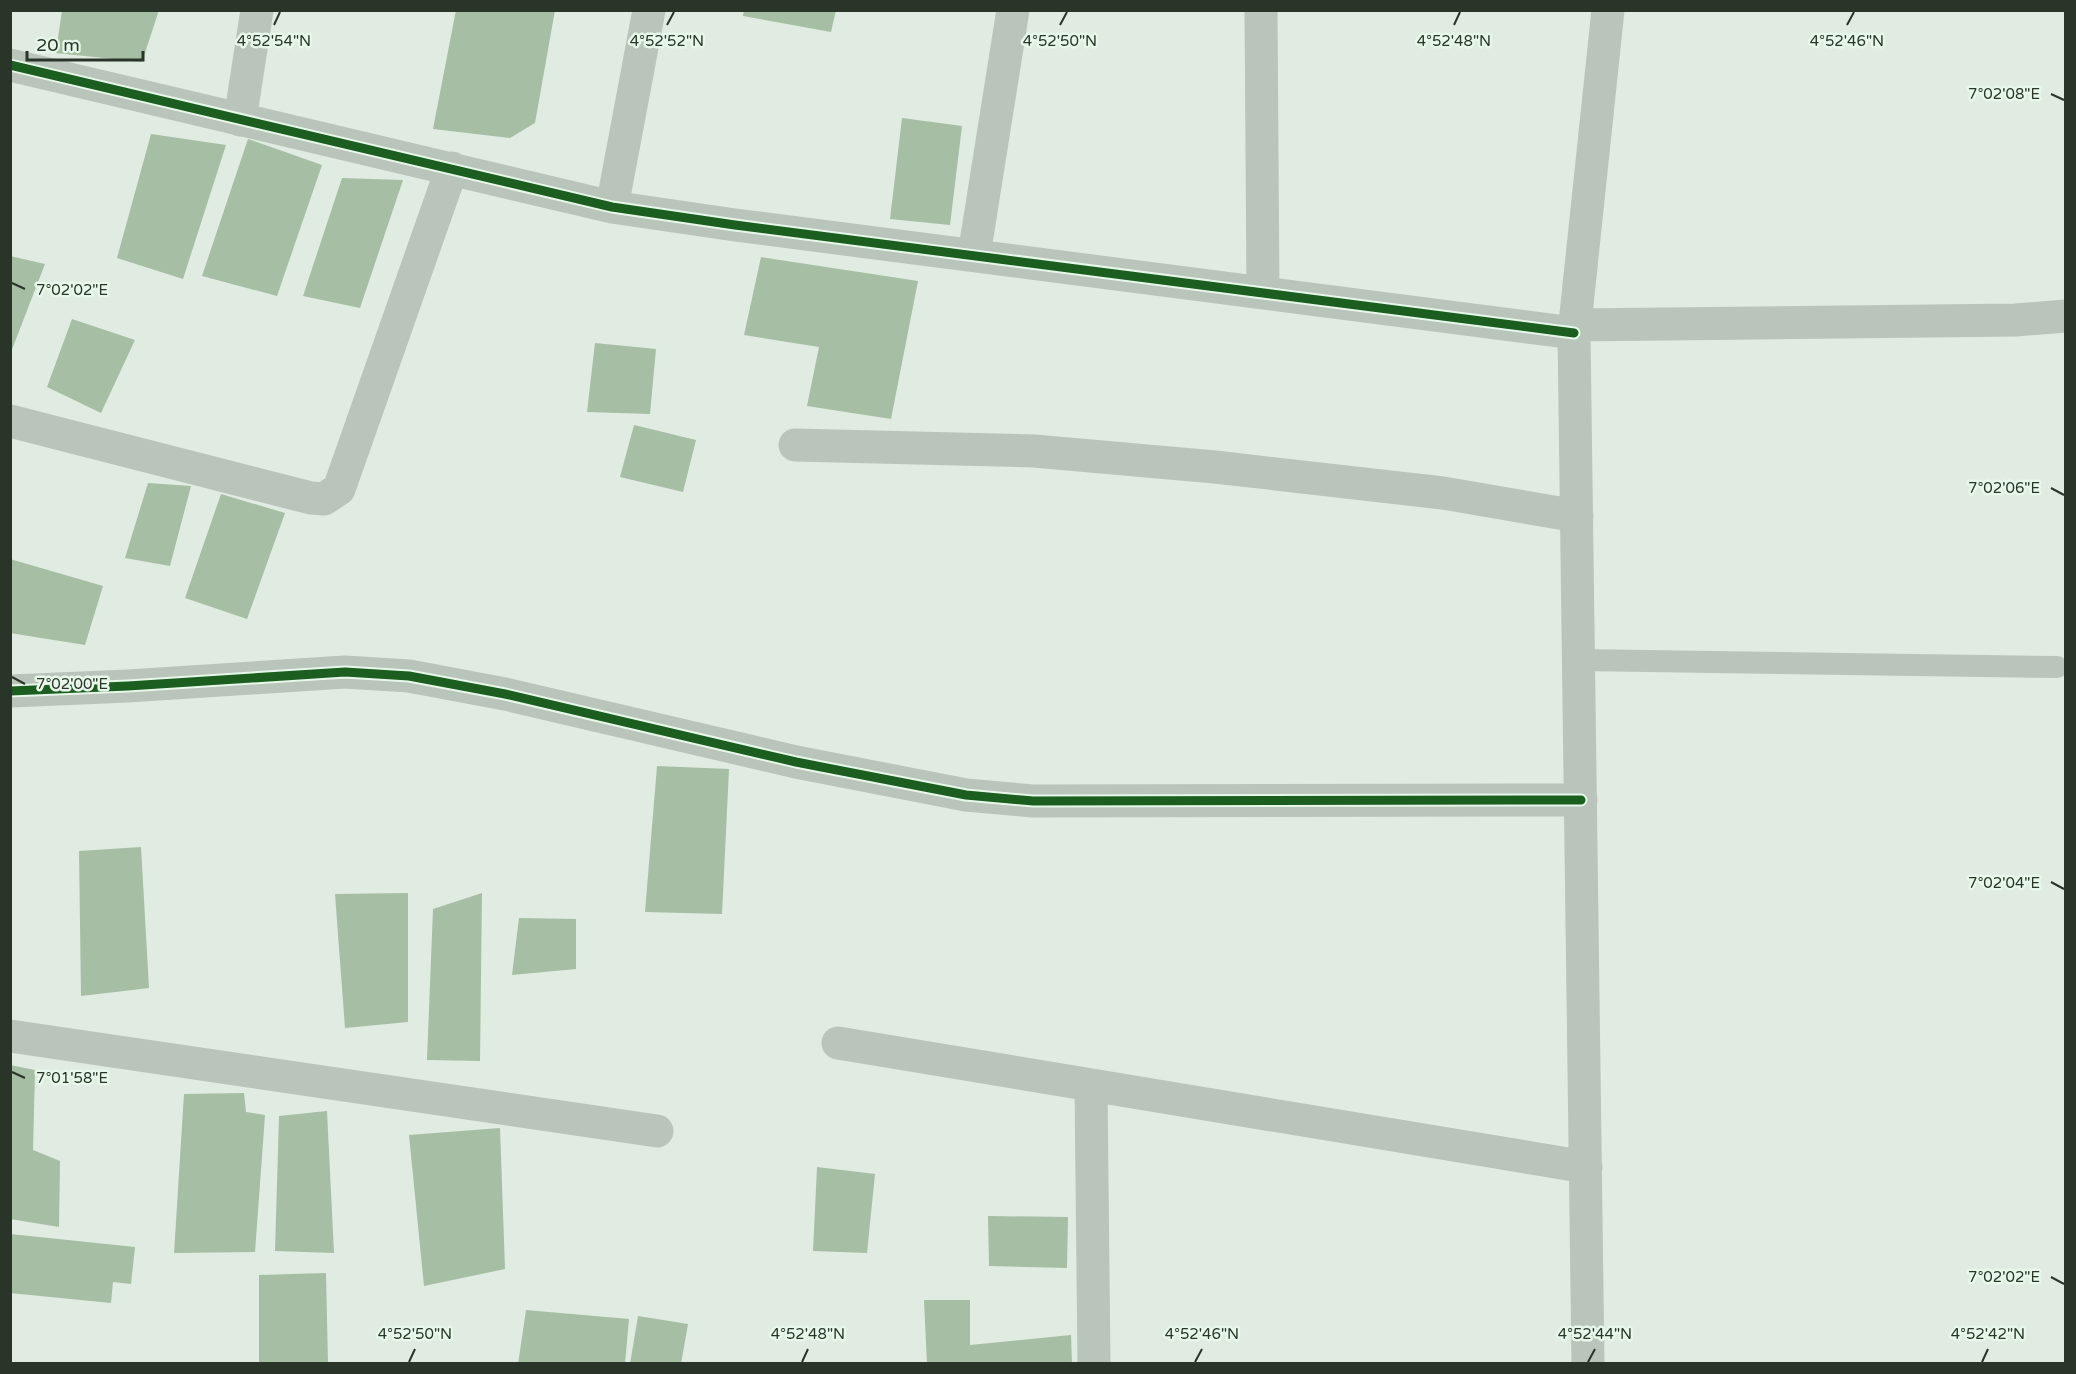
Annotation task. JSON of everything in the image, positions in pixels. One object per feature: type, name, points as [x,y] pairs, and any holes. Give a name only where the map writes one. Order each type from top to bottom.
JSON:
[{"type":"street","points":[[240,120],[257,10]]},
{"type":"street","points":[[612,207],[649,10]]},
{"type":"street","points":[[974,255],[1013,10]]},
{"type":"street","points":[[1262,10],[1263,293]]},
{"type":"street","points":[[1588,1364],[1574,329],[1608,10]]},
{"type":"street","points":[[10,65],[612,207],[1263,293],[1574,329],[2016,321],[2066,316]]},
{"type":"street","points":[[10,421],[311,498],[324,499],[339,489],[452,168]]},
{"type":"street","points":[[795,445],[1034,452],[1203,466],[1443,493],[1577,516]]},
{"type":"street","points":[[10,691],[356,672],[410,676],[505,694],[796,762],[966,795],[1033,801],[1581,800]]},
{"type":"street","points":[[10,1036],[657,1131]]},
{"type":"street","points":[[838,1043],[1587,1167]]},
{"type":"street","points":[[1091,1086],[1094,1364]]},
{"type":"lane","points":[[1580,660],[2057,667]]},
{"type":"building","points":[[62,10],[159,10],[142,62],[56,53]]},
{"type":"building","points":[[456,10],[555,10],[535,123],[510,138],[433,129]]},
{"type":"building","points":[[744,10],[836,10],[831,32],[743,16]]},
{"type":"building","points":[[902,118],[962,126],[950,225],[890,219]]},
{"type":"building","points":[[151,134],[226,145],[183,279],[117,258]]},
{"type":"building","points":[[248,139],[322,165],[277,296],[202,276]]},
{"type":"building","points":[[342,178],[403,180],[360,308],[303,296]]},
{"type":"building","points":[[10,256],[45,264],[11,352],[10,352]]},
{"type":"building","points":[[761,257],[918,281],[891,419],[807,406],[819,347],[744,335]]},
{"type":"building","points":[[72,319],[135,340],[101,413],[47,387]]},
{"type":"building","points":[[595,343],[656,349],[650,414],[587,412]]},
{"type":"building","points":[[634,425],[696,440],[683,492],[620,477]]},
{"type":"building","points":[[148,483],[191,486],[170,566],[125,558]]},
{"type":"building","points":[[221,494],[285,513],[247,619],[185,598]]},
{"type":"building","points":[[10,559],[103,586],[85,645],[10,633]]},
{"type":"building","points":[[657,766],[729,769],[722,914],[645,912]]},
{"type":"building","points":[[141,847],[149,988],[81,996],[79,851]]},
{"type":"building","points":[[408,893],[408,1022],[345,1028],[335,894]]},
{"type":"building","points":[[482,893],[480,1061],[427,1060],[433,909]]},
{"type":"building","points":[[519,918],[576,919],[576,969],[512,975]]},
{"type":"building","points":[[10,1065],[35,1070],[33,1150],[60,1161],[59,1227],[10,1219]]},
{"type":"building","points":[[244,1093],[246,1112],[265,1115],[255,1252],[174,1253],[184,1094]]},
{"type":"building","points":[[327,1111],[334,1253],[275,1251],[279,1116]]},
{"type":"building","points":[[500,1128],[505,1269],[424,1286],[409,1135]]},
{"type":"building","points":[[817,1167],[875,1174],[867,1253],[813,1251]]},
{"type":"building","points":[[988,1216],[1068,1217],[1067,1268],[989,1266]]},
{"type":"building","points":[[10,1234],[135,1247],[131,1284],[113,1282],[111,1303],[10,1293]]},
{"type":"building","points":[[326,1273],[328,1364],[259,1364],[259,1275]]},
{"type":"building","points":[[924,1300],[970,1300],[970,1345],[1071,1335],[1072,1364],[927,1364]]},
{"type":"building","points":[[526,1310],[629,1319],[625,1364],[518,1364]]},
{"type":"building","points":[[638,1316],[688,1324],[681,1364],[630,1364]]},
{"type":"cycle path","points":[[10,65],[612,207],[735,225],[1574,333]]},
{"type":"cycle path","points":[[10,691],[345,672],[409,676],[505,694],[796,762],[966,795],[1033,801],[1581,800]]}]
